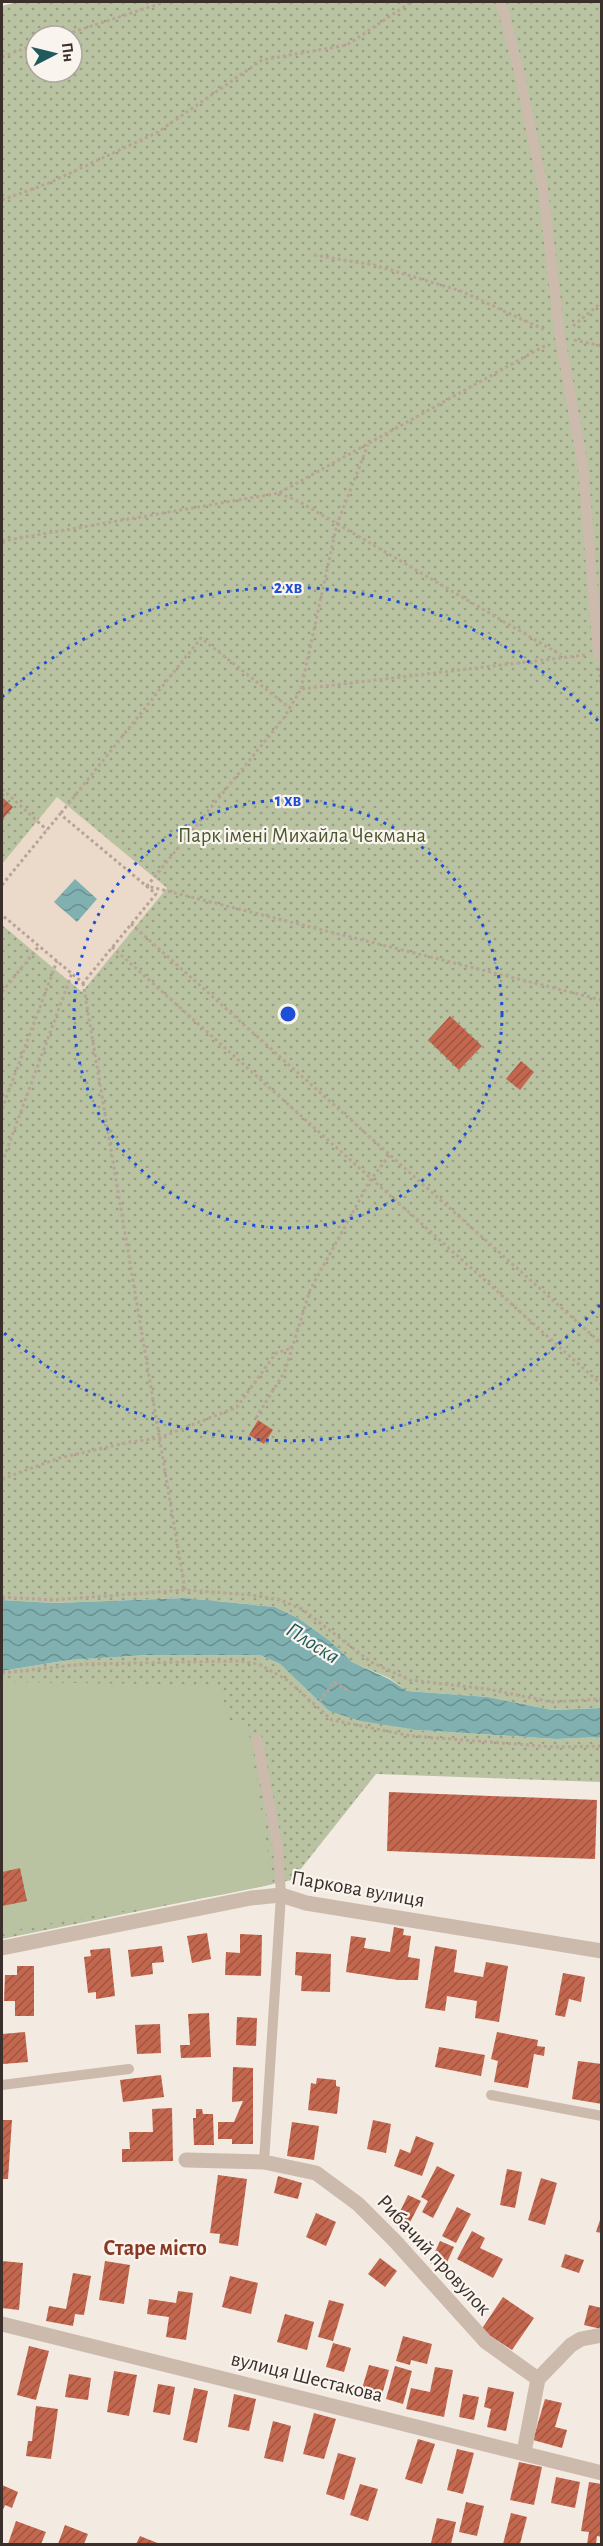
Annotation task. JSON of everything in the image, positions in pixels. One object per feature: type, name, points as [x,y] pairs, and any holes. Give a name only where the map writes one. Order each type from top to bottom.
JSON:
[{"type":"street","name":"Паркова вулиця","points":[[2,1948],[251,1898],[282,1895],[306,1903],[602,1951]]},
{"type":"street","name":"Рибачий провулок","points":[[186,2160],[264,2162],[316,2173],[358,2204],[395,2241],[486,2342],[538,2379]]},
{"type":"street","name":"вулиця Шестакова","points":[[2,2324],[602,2473]]},
{"type":"street","points":[[524,2452],[538,2379],[571,2345],[581,2339],[602,2335]]},
{"type":"lane","points":[[501,2],[519,71],[543,189],[560,337],[583,466],[598,654]]},
{"type":"lane","points":[[257,1739],[278,1849],[282,1895],[264,2162]]},
{"type":"lane","points":[[2,2085],[129,2069]]},
{"type":"lane","points":[[491,2095],[602,2116]]},
{"type":"path","points":[[84,28],[165,2]]},
{"type":"path","points":[[2,200],[49,183],[158,132],[262,60],[347,45],[411,2]]},
{"type":"path","points":[[2,57],[24,49]]},
{"type":"path","points":[[314,255],[375,265],[461,291],[560,337],[602,346]]},
{"type":"path","points":[[2,541],[279,493],[560,337],[602,302]]},
{"type":"path","points":[[147,886],[290,708],[301,689],[337,524],[368,444]]},
{"type":"path","points":[[279,493],[337,524],[563,656]]},
{"type":"path","points":[[2,882],[47,830],[201,638],[290,708]]},
{"type":"path","points":[[301,689],[563,656],[598,654],[602,690]]},
{"type":"path","points":[[2,789],[47,830]]},
{"type":"path","points":[[60,814],[156,894],[83,982]]},
{"type":"path","points":[[147,886],[602,1000]]},
{"type":"path","points":[[2,915],[83,982],[185,1590]]},
{"type":"path","points":[[131,924],[602,1344]]},
{"type":"path","points":[[2,992],[39,946]]},
{"type":"path","points":[[111,947],[602,1385]]},
{"type":"path","points":[[2,1109],[57,961]]},
{"type":"path","points":[[2,1163],[72,973]]},
{"type":"path","points":[[256,1418],[285,1371],[310,1290],[371,1179],[390,1155]]},
{"type":"path","points":[[2,1479],[59,1458],[159,1438],[237,1407],[276,1353],[292,1348]]},
{"type":"path","points":[[2,1597],[53,1600],[185,1590],[252,1594],[280,1600],[302,1609],[371,1662],[410,1680],[487,1689],[552,1702],[602,1699]]},
{"type":"path","points":[[2,1673],[84,1664],[239,1661],[259,1664],[287,1680],[332,1720],[422,1737],[555,1747],[602,1746]]},
{"type":"path","points":[[320,1701],[334,1682],[350,1692]]},
{"type":"green space","name":"Парк імені Михайла Чекмана","points":[[17,2],[601,2],[601,1708],[552,1710],[488,1697],[407,1691],[389,1678],[352,1662],[330,1641],[298,1618],[275,1607],[185,1598],[55,1603],[2,1600],[2,6]]},
{"type":"green space","points":[[148,1655],[260,1655],[280,1664],[329,1711],[418,1730],[556,1739],[601,1737],[601,1782],[376,1774],[292,1880],[2,1939],[2,1671],[69,1660]]},
{"type":"green space","points":[[2,1682],[220,1685],[228,1720],[247,1722],[273,1884],[206,1898],[2,1933]]},
{"type":"shaded area","points":[[57,797],[167,888],[82,992],[2,925],[2,864]]},
{"type":"water","points":[[75,879],[97,899],[77,922],[54,902]]},
{"type":"water","name":"Плоска","points":[[185,1598],[275,1607],[298,1618],[330,1641],[352,1662],[389,1679],[407,1691],[488,1697],[552,1710],[601,1708],[601,1737],[556,1739],[418,1730],[361,1721],[329,1711],[280,1664],[260,1655],[148,1655],[69,1660],[2,1671],[2,1600],[55,1603]]},
{"type":"building","points":[[2,797],[13,807],[2,820]]},
{"type":"building","points":[[450,1016],[482,1046],[459,1070],[428,1040]]},
{"type":"building","points":[[521,1061],[534,1072],[520,1090],[506,1079]]},
{"type":"building","points":[[258,1420],[273,1430],[264,1444],[249,1435]]},
{"type":"building","points":[[389,1792],[597,1800],[595,1859],[387,1851]]},
{"type":"building","points":[[20,1868],[27,1901],[2,1906],[2,1872]]},
{"type":"building","points":[[394,1927],[404,1929],[403,1935],[411,1936],[408,1957],[420,1959],[418,1980],[398,1980],[346,1972],[351,1936],[366,1938],[364,1948],[390,1952]]},
{"type":"building","points":[[207,1933],[211,1959],[192,1963],[187,1936]]},
{"type":"building","points":[[240,1934],[262,1935],[261,1976],[225,1975],[226,1952],[240,1953]]},
{"type":"building","points":[[162,1946],[164,1962],[152,1963],[153,1974],[131,1977],[128,1950]]},
{"type":"building","points":[[435,1946],[457,1950],[454,1972],[483,1977],[486,1962],[508,1966],[499,2022],[475,2018],[477,2001],[447,1996],[445,2011],[425,2008]]},
{"type":"building","points":[[110,1948],[115,1996],[96,1999],[96,1992],[88,1993],[84,1957],[91,1956],[90,1950]]},
{"type":"building","points":[[296,1952],[331,1954],[330,1992],[301,1991],[302,1976],[295,1975]]},
{"type":"building","points":[[17,1966],[34,1966],[34,2016],[15,2016],[15,2001],[4,2001],[5,1975],[17,1975]]},
{"type":"building","points":[[563,1973],[585,1977],[581,2002],[569,1999],[565,2017],[555,2015]]},
{"type":"building","points":[[209,2013],[211,2057],[181,2058],[180,2045],[190,2045],[188,2014]]},
{"type":"building","points":[[237,2017],[257,2018],[256,2046],[236,2045]]},
{"type":"building","points":[[160,2024],[161,2053],[137,2054],[135,2025]]},
{"type":"building","points":[[25,2032],[28,2062],[3,2064],[2,2034]]},
{"type":"building","points":[[497,2032],[538,2040],[537,2046],[545,2047],[544,2056],[534,2054],[528,2088],[494,2082],[498,2061],[491,2059]]},
{"type":"building","points":[[439,2047],[485,2055],[481,2076],[435,2067]]},
{"type":"building","points":[[578,2061],[602,2064],[602,2104],[572,2099]]},
{"type":"building","points":[[233,2067],[253,2068],[253,2144],[232,2144],[232,2139],[218,2139],[218,2122],[234,2122],[243,2101],[232,2102]]},
{"type":"building","points":[[161,2075],[164,2097],[123,2102],[120,2080]]},
{"type":"building","points":[[317,2078],[336,2080],[336,2086],[340,2087],[337,2114],[308,2110],[311,2083],[316,2084]]},
{"type":"building","points":[[172,2108],[173,2161],[122,2162],[122,2149],[130,2149],[129,2132],[153,2132],[152,2109]]},
{"type":"building","points":[[196,2109],[202,2109],[203,2114],[213,2114],[214,2145],[194,2145],[193,2118],[196,2118]]},
{"type":"building","points":[[2,2120],[12,2120],[8,2179],[2,2179]]},
{"type":"building","points":[[373,2120],[391,2124],[386,2153],[367,2149]]},
{"type":"building","points":[[292,2122],[319,2126],[314,2160],[287,2156]]},
{"type":"building","points":[[416,2136],[434,2143],[422,2176],[394,2166],[400,2149],[410,2153]]},
{"type":"building","points":[[437,2166],[455,2175],[433,2218],[422,2212],[428,2201],[421,2197]]},
{"type":"building","points":[[507,2169],[522,2172],[515,2208],[500,2205]]},
{"type":"building","points":[[218,2175],[247,2179],[238,2246],[219,2243],[220,2234],[210,2233]]},
{"type":"building","points":[[278,2176],[302,2183],[298,2199],[274,2193]]},
{"type":"building","points":[[541,2178],[557,2183],[545,2225],[528,2220]]},
{"type":"building","points":[[408,2195],[421,2201],[407,2228],[395,2222]]},
{"type":"building","points":[[457,2207],[471,2214],[456,2243],[442,2236]]},
{"type":"building","points":[[316,2213],[336,2222],[326,2246],[306,2237]]},
{"type":"building","points":[[602,2214],[602,2233],[596,2232]]},
{"type":"building","points":[[472,2231],[485,2238],[480,2248],[503,2259],[493,2278],[457,2259]]},
{"type":"building","points":[[440,2241],[454,2247],[444,2269],[430,2263]]},
{"type":"building","points":[[565,2254],[584,2260],[579,2273],[561,2267]]},
{"type":"building","points":[[380,2258],[397,2271],[385,2287],[368,2274]]},
{"type":"building","points":[[2,2261],[23,2263],[19,2310],[2,2308]]},
{"type":"building","points":[[105,2261],[130,2265],[124,2304],[99,2300]]},
{"type":"building","points":[[73,2273],[91,2276],[84,2315],[75,2314],[73,2326],[46,2321],[49,2306],[66,2309]]},
{"type":"building","points":[[230,2276],[258,2283],[251,2314],[222,2307]]},
{"type":"building","points":[[178,2291],[193,2293],[186,2340],[166,2337],[169,2317],[147,2314],[149,2299],[176,2303]]},
{"type":"building","points":[[503,2297],[534,2318],[512,2350],[481,2330]]},
{"type":"building","points":[[329,2300],[344,2304],[333,2341],[318,2337]]},
{"type":"building","points":[[589,2305],[602,2308],[601,2329],[584,2325]]},
{"type":"building","points":[[285,2314],[314,2322],[307,2350],[277,2342]]},
{"type":"building","points":[[403,2336],[432,2344],[427,2364],[411,2360],[410,2365],[396,2361]]},
{"type":"building","points":[[333,2343],[351,2348],[344,2372],[326,2367]]},
{"type":"building","points":[[29,2346],[49,2351],[36,2400],[17,2395]]},
{"type":"building","points":[[369,2365],[389,2370],[381,2398],[361,2392]]},
{"type":"building","points":[[395,2366],[412,2371],[403,2404],[386,2399]]},
{"type":"building","points":[[435,2367],[453,2370],[444,2417],[406,2409],[411,2388],[430,2392]]},
{"type":"building","points":[[114,2371],[137,2375],[129,2416],[107,2412]]},
{"type":"building","points":[[69,2374],[91,2378],[88,2400],[65,2397]]},
{"type":"building","points":[[158,2384],[175,2387],[170,2415],[153,2412]]},
{"type":"building","points":[[488,2387],[514,2392],[506,2431],[487,2427],[491,2409],[484,2407]]},
{"type":"building","points":[[194,2388],[208,2391],[197,2443],[183,2440]]},
{"type":"building","points":[[234,2394],[256,2399],[249,2431],[228,2427]]},
{"type":"building","points":[[463,2394],[479,2397],[474,2420],[459,2417]]},
{"type":"building","points":[[545,2399],[562,2403],[555,2427],[567,2430],[562,2448],[533,2440]]},
{"type":"building","points":[[36,2406],[58,2409],[51,2459],[26,2456],[28,2441],[32,2441]]},
{"type":"building","points":[[314,2413],[336,2419],[324,2459],[303,2454]]},
{"type":"building","points":[[273,2421],[291,2426],[283,2462],[264,2458]]},
{"type":"building","points":[[418,2439],[435,2444],[422,2484],[405,2479]]},
{"type":"building","points":[[457,2449],[474,2453],[463,2494],[447,2490]]},
{"type":"building","points":[[338,2453],[356,2458],[344,2500],[326,2494]]},
{"type":"building","points":[[519,2462],[542,2467],[534,2505],[510,2500]]},
{"type":"building","points":[[556,2477],[580,2482],[575,2508],[551,2503]]},
{"type":"building","points":[[589,2482],[602,2484],[602,2537],[597,2536],[596,2544],[587,2544],[589,2532],[581,2531]]},
{"type":"building","points":[[360,2484],[378,2489],[368,2521],[350,2515]]},
{"type":"building","points":[[2,2485],[18,2492],[12,2508],[5,2505],[2,2512]]},
{"type":"building","points":[[466,2502],[484,2506],[477,2536],[459,2532]]},
{"type":"building","points":[[511,2513],[527,2517],[520,2544],[503,2544]]},
{"type":"building","points":[[437,2518],[456,2522],[451,2544],[431,2543]]},
{"type":"building","points":[[16,2521],[46,2532],[41,2544],[8,2544]]},
{"type":"building","points":[[65,2525],[88,2534],[84,2544],[58,2544]]},
{"type":"building","points":[[140,2536],[160,2544],[136,2544]]},
{"type":"district","name":"Старе місто","points":[[155,2248]]}]
